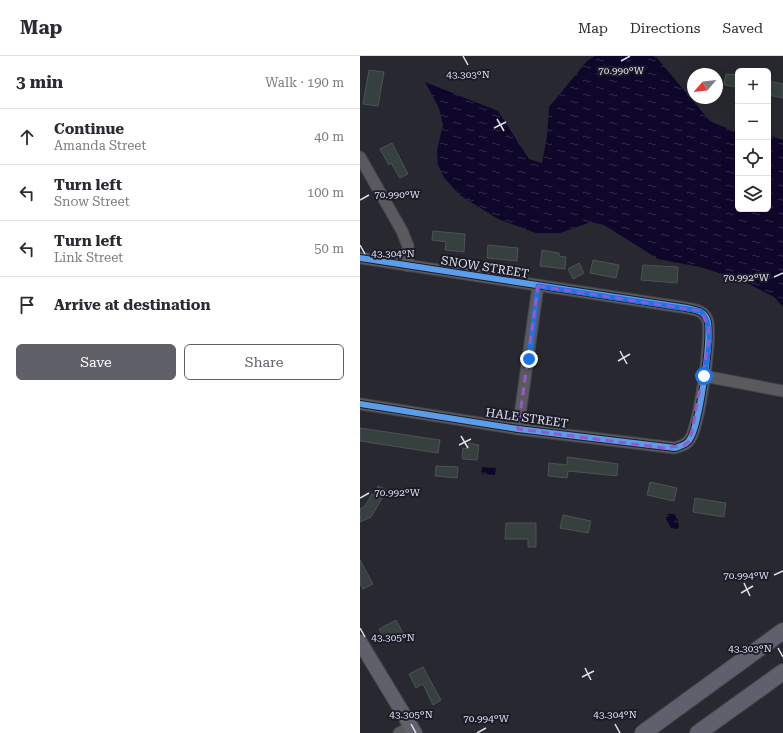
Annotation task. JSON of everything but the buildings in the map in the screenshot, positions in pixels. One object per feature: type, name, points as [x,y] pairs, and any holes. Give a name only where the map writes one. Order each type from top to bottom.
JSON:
[{"type":"highway","points":[[643,733],[783,631]]},
{"type":"highway","points":[[698,733],[783,672]]},
{"type":"main road","points":[[360,642],[408,731]]},
{"type":"street","points":[[360,157],[402,231],[408,246],[408,266]]},
{"type":"street","name":"SNOW STREET","points":[[360,258],[701,311],[707,318],[709,328],[704,376]]},
{"type":"street","points":[[518,429],[538,286]]},
{"type":"street","points":[[704,376],[783,391]]},
{"type":"street","name":"HALE STREET","points":[[360,404],[518,429],[665,448],[684,445],[690,441],[694,431],[704,376]]},
{"type":"highlighted area","points":[[538,286],[701,311],[709,328],[709,341],[690,441],[684,445],[665,448],[518,429]]},
{"type":"water","points":[[595,56],[653,56],[657,58],[687,94],[687,104],[696,104],[710,121],[735,132],[735,212],[771,212],[771,136],[783,140],[783,307],[774,297],[741,280],[700,267],[658,259],[604,225],[591,222],[560,233],[536,233],[498,219],[461,196],[445,179],[438,165],[437,150],[443,125],[439,108],[425,82],[498,111],[529,159],[542,163],[547,136],[549,107],[587,61]]},
{"type":"water","points":[[482,467],[496,468],[495,475],[481,474]]},
{"type":"water","points":[[667,514],[674,514],[678,520],[679,527],[677,529],[671,528],[666,519]]},
{"type":"cycle path","points":[[360,258],[687,308],[703,314],[707,319],[708,328],[707,360],[694,431],[687,443],[675,448],[518,429],[360,404]]},
{"type":"route","points":[[529,359],[538,286],[701,311],[707,318],[709,328],[709,341],[704,376]]}]
